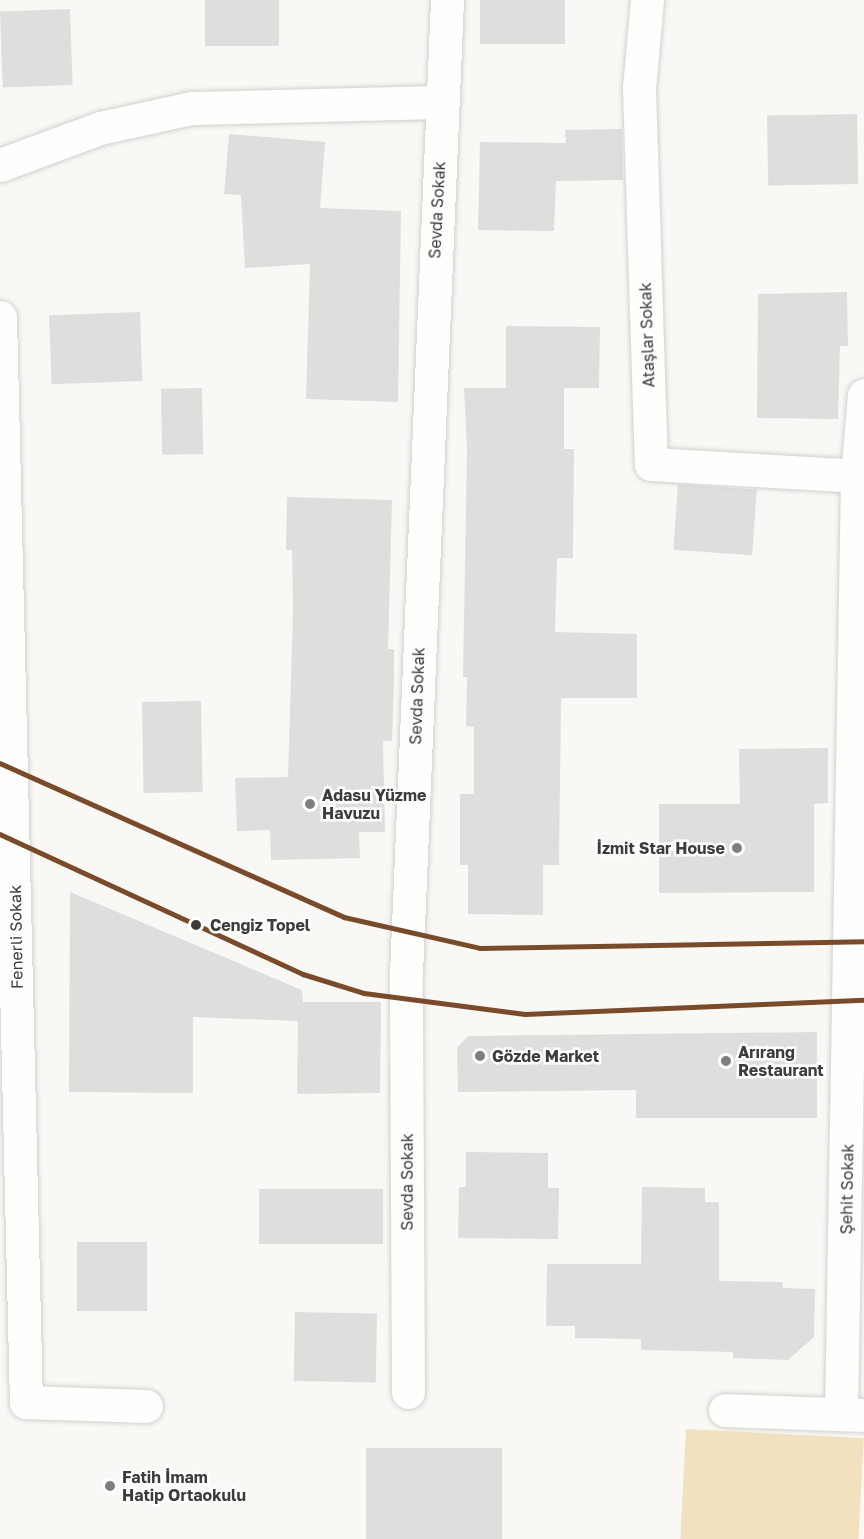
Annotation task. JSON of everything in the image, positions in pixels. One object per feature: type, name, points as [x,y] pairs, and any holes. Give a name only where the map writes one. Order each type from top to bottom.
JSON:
[{"type":"street","name":"Sevda Sokak","points":[[408,1392],[406,974],[447,0]]},
{"type":"street","name":"Ataşlar Sokak","points":[[647,0],[639,88],[651,464],[856,476]]},
{"type":"street","points":[[0,165],[100,128],[192,108],[442,102]]},
{"type":"street","name":"Fenerli Sokak","points":[[0,316],[11,1213],[26,1402],[146,1406]]},
{"type":"street","name":"Şehit Sokak","points":[[853,1415],[852,963],[856,476],[864,395]]},
{"type":"street","points":[[725,1410],[853,1415]]},
{"type":"shaded area","points":[[686,1429],[864,1438],[858,1539],[680,1539]]},
{"type":"building","points":[[205,0],[279,0],[279,46],[205,46]]},
{"type":"building","points":[[480,0],[565,0],[565,44],[480,44]]},
{"type":"building","points":[[70,9],[73,85],[3,87],[0,11]]},
{"type":"building","points":[[857,114],[858,184],[768,186],[767,116]]},
{"type":"building","points":[[622,129],[623,180],[556,181],[554,231],[478,230],[480,142],[566,143],[565,130]]},
{"type":"building","points":[[229,134],[325,142],[320,208],[401,211],[398,402],[306,399],[310,264],[245,268],[241,195],[224,194]]},
{"type":"building","points":[[847,292],[848,346],[840,346],[838,419],[757,418],[758,294]]},
{"type":"building","points":[[140,312],[142,381],[51,384],[49,315]]},
{"type":"building","points":[[506,326],[600,327],[599,388],[564,388],[564,449],[574,449],[573,558],[557,558],[555,632],[637,634],[637,698],[561,698],[559,865],[543,865],[543,915],[468,914],[468,865],[460,865],[460,794],[474,794],[474,727],[466,726],[467,677],[463,677],[467,450],[464,388],[506,388]]},
{"type":"building","points":[[202,388],[203,454],[162,455],[161,389]]},
{"type":"building","points":[[678,484],[757,490],[752,555],[673,550]]},
{"type":"building","points":[[287,497],[392,500],[388,649],[394,649],[394,680],[392,741],[383,741],[385,832],[359,832],[360,858],[271,860],[270,830],[237,831],[235,778],[288,777],[293,611],[292,550],[286,550]]},
{"type":"building","points":[[201,701],[203,792],[144,793],[142,702]]},
{"type":"building","name":"İzmit Star House","points":[[828,748],[828,803],[814,804],[814,892],[659,893],[659,804],[740,804],[739,749]]},
{"type":"building","points":[[70,892],[302,990],[303,1002],[381,1002],[380,1093],[297,1094],[298,1021],[193,1017],[193,1093],[69,1092]]},
{"type":"building","points":[[817,1032],[817,1118],[636,1118],[636,1090],[458,1092],[457,1048],[468,1036]]},
{"type":"building","points":[[466,1152],[548,1153],[548,1188],[559,1188],[558,1239],[458,1238],[459,1187],[466,1187]]},
{"type":"building","points":[[642,1187],[705,1188],[705,1202],[719,1202],[719,1281],[783,1282],[783,1288],[815,1289],[814,1337],[788,1360],[733,1358],[733,1352],[641,1350],[641,1339],[575,1338],[575,1326],[546,1326],[547,1264],[641,1264]]},
{"type":"building","points":[[259,1189],[383,1189],[383,1244],[259,1244]]},
{"type":"building","points":[[77,1242],[147,1242],[147,1311],[77,1311]]},
{"type":"building","points":[[295,1312],[377,1313],[376,1382],[294,1381]]},
{"type":"building","points":[[366,1448],[502,1448],[502,1539],[366,1539]]},
{"type":"transit line","points":[[0,763],[344,917],[480,948],[864,941]]},
{"type":"transit line","points":[[0,834],[303,974],[364,993],[525,1014],[864,1000]]},
{"type":"place","name":"Adasu Yüzme Havuzu","points":[[310,804]]},
{"type":"place","name":"İzmit Star House","points":[[737,848]]},
{"type":"place","name":"Cengiz Topel","points":[[196,925]]},
{"type":"place","name":"Gözde Market","points":[[480,1056]]},
{"type":"place","name":"Arırang Restaurant","points":[[726,1061]]},
{"type":"place","name":"Fatih İmam Hatip Ortaokulu","points":[[110,1486]]}]
